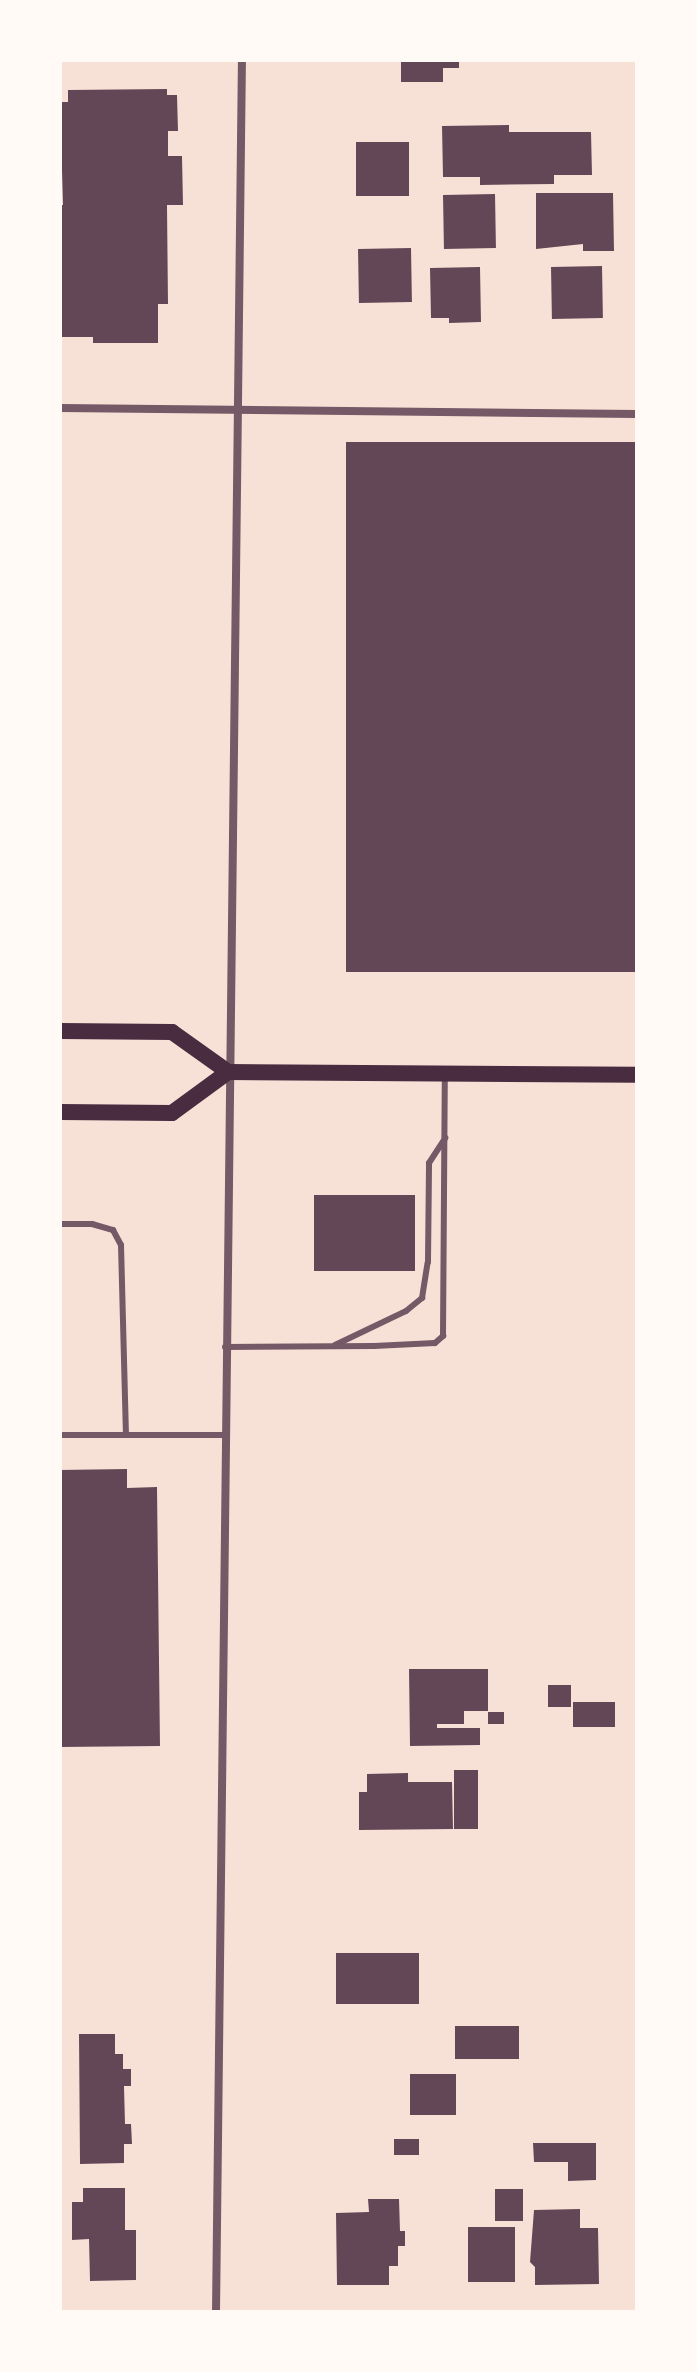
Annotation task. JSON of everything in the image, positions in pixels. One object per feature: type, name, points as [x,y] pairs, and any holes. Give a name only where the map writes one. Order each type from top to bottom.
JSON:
[{"type":"main road","points":[[60,1031],[172,1032],[228,1072],[637,1075]]},
{"type":"main road","points":[[60,1112],[172,1113],[228,1072]]},
{"type":"street","points":[[216,2312],[242,60]]},
{"type":"street","points":[[60,408],[637,414]]},
{"type":"lane","points":[[225,1347],[435,1343],[443,1336],[445,1074]]},
{"type":"lane","points":[[332,1346],[406,1311],[422,1298],[428,1262],[429,1163],[445,1138]]},
{"type":"lane","points":[[60,1224],[92,1224],[113,1230],[121,1245],[126,1434]]},
{"type":"lane","points":[[60,1435],[224,1435]]},
{"type":"building","points":[[401,60],[459,60],[459,68],[443,68],[443,82],[401,82]]},
{"type":"building","points":[[167,89],[167,95],[177,95],[178,131],[168,131],[168,156],[182,156],[183,205],[167,205],[168,304],[158,304],[158,343],[93,343],[93,337],[60,337],[60,205],[63,205],[60,102],[68,102],[68,90]]},
{"type":"building","points":[[509,125],[509,132],[591,132],[592,175],[554,175],[554,184],[480,185],[480,177],[443,177],[442,126]]},
{"type":"building","points":[[356,142],[409,142],[409,196],[356,196]]},
{"type":"building","points":[[536,193],[613,193],[614,251],[583,251],[583,244],[536,249]]},
{"type":"building","points":[[495,194],[496,248],[444,249],[443,195]]},
{"type":"building","points":[[411,248],[412,302],[359,303],[358,249]]},
{"type":"building","points":[[602,266],[603,318],[552,319],[551,267]]},
{"type":"building","points":[[480,267],[481,322],[449,323],[449,318],[431,318],[430,268]]},
{"type":"building","points":[[346,442],[637,442],[637,972],[346,972]]},
{"type":"building","points":[[314,1195],[415,1195],[415,1271],[314,1271]]},
{"type":"building","points":[[127,1469],[127,1488],[157,1487],[160,1746],[60,1747],[60,1470]]},
{"type":"building","points":[[409,1669],[488,1669],[488,1711],[464,1711],[464,1724],[437,1724],[437,1728],[480,1728],[480,1745],[410,1746]]},
{"type":"building","points":[[548,1685],[571,1685],[571,1707],[548,1707]]},
{"type":"building","points":[[573,1702],[615,1702],[615,1727],[573,1727]]},
{"type":"building","points":[[488,1712],[504,1712],[504,1724],[488,1724]]},
{"type":"building","points":[[454,1770],[478,1770],[478,1829],[454,1829]]},
{"type":"building","points":[[408,1773],[408,1782],[452,1782],[453,1829],[359,1830],[359,1792],[367,1792],[367,1774]]},
{"type":"building","points":[[336,1953],[419,1953],[419,2004],[336,2004]]},
{"type":"building","points":[[455,2026],[519,2026],[519,2059],[455,2059]]},
{"type":"building","points":[[79,2034],[115,2034],[115,2054],[123,2054],[123,2069],[131,2069],[131,2086],[124,2086],[125,2124],[131,2124],[132,2144],[124,2144],[124,2163],[80,2164]]},
{"type":"building","points":[[410,2074],[456,2074],[456,2115],[410,2115]]},
{"type":"building","points":[[394,2139],[419,2139],[419,2155],[394,2155]]},
{"type":"building","points":[[533,2143],[596,2143],[596,2180],[568,2181],[568,2162],[534,2162]]},
{"type":"building","points":[[83,2188],[125,2188],[125,2230],[136,2230],[136,2280],[90,2281],[89,2239],[72,2240],[72,2202],[83,2202]]},
{"type":"building","points":[[495,2189],[523,2189],[523,2221],[495,2221]]},
{"type":"building","points":[[368,2199],[399,2199],[400,2231],[405,2231],[405,2246],[398,2246],[398,2266],[389,2266],[389,2285],[337,2285],[336,2213],[369,2212]]},
{"type":"building","points":[[580,2209],[580,2228],[598,2228],[599,2284],[535,2285],[535,2267],[530,2262],[534,2210]]},
{"type":"building","points":[[468,2227],[515,2227],[515,2282],[468,2282]]}]
